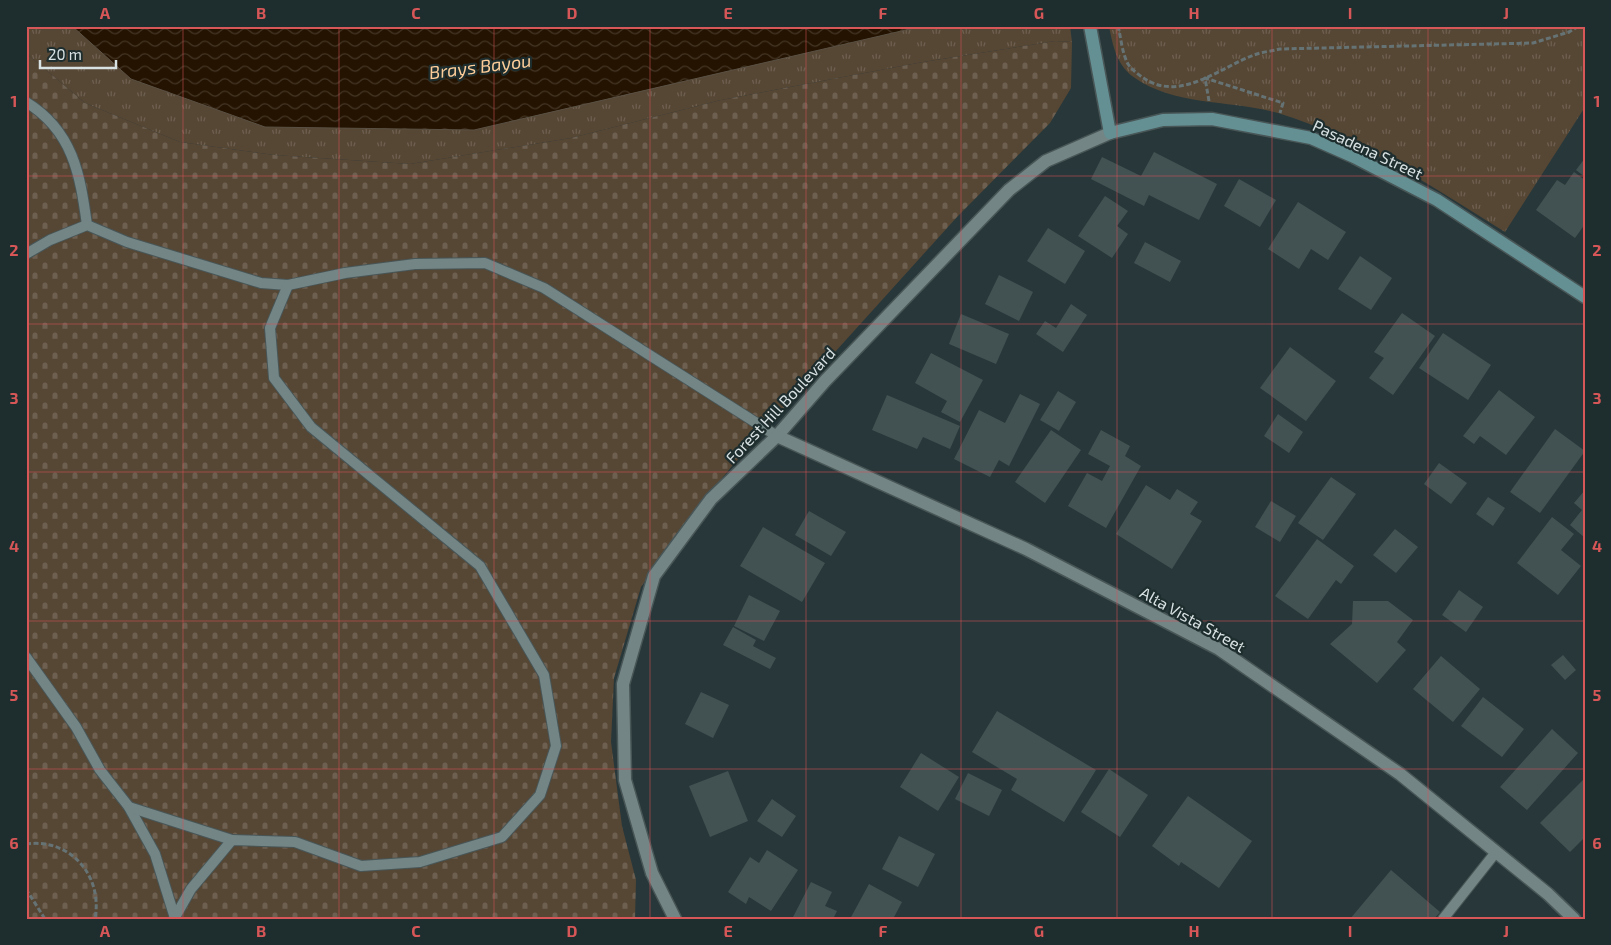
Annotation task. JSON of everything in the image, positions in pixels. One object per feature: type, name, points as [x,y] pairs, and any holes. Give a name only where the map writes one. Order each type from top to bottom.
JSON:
[{"type":"street","points":[[1090,26],[1110,133]]},
{"type":"street","name":"Pasadena Street","points":[[1110,133],[1163,120],[1212,118],[1311,138],[1354,157],[1437,200],[1585,297]]},
{"type":"street","name":"Forest Hill Boulevard","points":[[675,919],[652,873],[625,780],[623,684],[654,576],[711,499],[777,436],[824,381],[1019,180],[1060,153],[1110,133]]},
{"type":"street","name":"Alta Vista Street","points":[[777,436],[1026,549],[1218,649],[1400,774],[1496,852],[1574,919]]},
{"type":"lane","points":[[26,102],[37,108],[66,140],[80,177],[87,225]]},
{"type":"lane","points":[[26,254],[50,240],[87,225],[127,242],[261,283],[288,285],[346,273],[415,264],[485,263],[544,288],[777,436]]},
{"type":"lane","points":[[129,808],[232,840],[296,842],[361,866],[420,862],[502,837],[540,795],[556,746],[544,676],[480,566],[311,427],[274,378],[270,328],[288,285]]},
{"type":"lane","points":[[26,657],[76,727],[100,770],[129,808],[155,854],[174,917]]},
{"type":"lane","points":[[174,917],[190,889],[232,840]]},
{"type":"lane","points":[[1443,919],[1496,852]]},
{"type":"path","points":[[1118,26],[1128,64],[1137,74],[1152,83],[1184,86],[1254,55],[1280,49],[1533,43],[1569,32],[1579,26]]},
{"type":"path","points":[[1205,78],[1283,103],[1280,112]]},
{"type":"path","points":[[26,844],[39,843],[58,847],[82,864],[95,889],[95,919]]},
{"type":"path","points":[[26,889],[44,919]]},
{"type":"green space","points":[[26,26],[1070,26],[1072,42],[1055,41],[923,62],[721,100],[571,138],[410,164],[274,155],[180,142],[85,103],[26,53]]},
{"type":"green space","points":[[1109,26],[1585,26],[1585,107],[1505,232],[1395,165],[1308,123],[1278,113],[1186,98],[1151,87],[1135,78],[1124,68],[1114,49]]},
{"type":"green space","points":[[1055,41],[1072,42],[1071,88],[1050,123],[957,217],[732,466],[682,527],[641,587],[614,678],[611,742],[622,826],[636,880],[635,919],[26,919],[26,53],[85,103],[180,142],[274,155],[410,164],[571,138],[721,100],[923,62]]},
{"type":"water","name":"Brays Bayou","points":[[72,26],[923,26],[474,130],[265,127],[131,79]]},
{"type":"building","points":[[1154,152],[1217,184],[1199,220],[1149,195],[1144,206],[1091,179],[1102,157],[1141,176]]},
{"type":"building","points":[[1585,158],[1585,177],[1576,170]]},
{"type":"building","points":[[1574,172],[1585,180],[1585,224],[1575,238],[1536,210],[1557,180],[1565,185]]},
{"type":"building","points":[[1239,179],[1276,200],[1260,227],[1224,206]]},
{"type":"building","points":[[1105,196],[1128,211],[1117,226],[1128,234],[1112,258],[1078,236]]},
{"type":"building","points":[[1298,202],[1346,232],[1328,260],[1311,249],[1299,269],[1268,249]]},
{"type":"building","points":[[1048,228],[1085,251],[1065,284],[1027,261]]},
{"type":"building","points":[[1145,242],[1181,261],[1170,282],[1134,263]]},
{"type":"building","points":[[1360,256],[1392,278],[1371,310],[1338,289]]},
{"type":"building","points":[[999,275],[1033,292],[1019,321],[985,304]]},
{"type":"building","points":[[1071,304],[1087,315],[1063,352],[1036,334],[1045,321],[1056,328]]},
{"type":"building","points":[[1402,313],[1435,336],[1393,395],[1369,378],[1384,358],[1374,352]]},
{"type":"building","points":[[961,314],[1009,334],[996,364],[949,344]]},
{"type":"building","points":[[1443,333],[1491,365],[1468,400],[1419,368]]},
{"type":"building","points":[[1290,347],[1336,381],[1306,421],[1260,388]]},
{"type":"building","points":[[931,353],[983,380],[960,422],[941,412],[947,401],[915,383]]},
{"type":"building","points":[[1499,390],[1535,417],[1506,455],[1480,436],[1474,444],[1463,436]]},
{"type":"building","points":[[1058,391],[1076,402],[1059,431],[1040,420]]},
{"type":"building","points":[[1020,394],[1040,404],[1009,466],[999,460],[990,477],[954,459],[979,410],[1005,423]]},
{"type":"building","points":[[887,395],[960,426],[950,449],[923,437],[917,449],[872,430]]},
{"type":"building","points":[[1278,414],[1303,432],[1289,453],[1264,436]]},
{"type":"building","points":[[1555,429],[1585,451],[1540,513],[1510,492]]},
{"type":"building","points":[[1051,430],[1081,450],[1045,503],[1015,482]]},
{"type":"building","points":[[1101,430],[1130,446],[1125,456],[1141,466],[1106,528],[1068,506],[1087,473],[1102,481],[1110,466],[1088,454]]},
{"type":"building","points":[[1439,463],[1467,483],[1451,504],[1424,484]]},
{"type":"building","points":[[1331,477],[1356,494],[1323,540],[1298,523]]},
{"type":"building","points":[[1146,485],[1170,500],[1177,489],[1198,502],[1190,514],[1202,521],[1172,569],[1116,534]]},
{"type":"building","points":[[1585,490],[1585,538],[1570,525],[1582,510],[1574,503]]},
{"type":"building","points":[[1488,497],[1505,508],[1493,526],[1476,514]]},
{"type":"building","points":[[1271,501],[1296,516],[1280,542],[1255,527]]},
{"type":"building","points":[[809,511],[846,532],[831,556],[795,535]]},
{"type":"building","points":[[1552,517],[1574,534],[1561,550],[1581,566],[1558,595],[1517,563]]},
{"type":"building","points":[[763,527],[825,563],[802,602],[740,566]]},
{"type":"building","points":[[1395,529],[1418,547],[1396,573],[1373,555]]},
{"type":"building","points":[[1317,539],[1354,566],[1341,584],[1336,580],[1308,619],[1275,596]]},
{"type":"building","points":[[1459,590],[1483,607],[1466,632],[1442,615]]},
{"type":"building","points":[[749,595],[780,611],[764,641],[734,626]]},
{"type":"building","points":[[1353,601],[1388,601],[1413,620],[1397,642],[1406,650],[1377,683],[1330,644],[1352,624]]},
{"type":"building","points":[[733,627],[756,640],[753,646],[776,658],[770,669],[723,645]]},
{"type":"building","points":[[1563,655],[1576,670],[1565,680],[1551,665]]},
{"type":"building","points":[[1441,656],[1480,689],[1453,722],[1413,689]]},
{"type":"building","points":[[701,692],[729,705],[713,738],[685,724]]},
{"type":"building","points":[[1483,697],[1524,729],[1502,757],[1461,726]]},
{"type":"building","points":[[997,711],[1096,770],[1064,822],[1011,790],[1017,779],[972,752]]},
{"type":"building","points":[[1552,729],[1578,753],[1527,810],[1500,787]]},
{"type":"building","points":[[921,753],[959,777],[938,811],[900,787]]},
{"type":"building","points":[[1109,769],[1148,795],[1120,837],[1081,812]]},
{"type":"building","points":[[728,771],[748,821],[710,837],[689,786]]},
{"type":"building","points":[[968,773],[1002,790],[989,816],[955,799]]},
{"type":"building","points":[[1585,778],[1585,837],[1570,852],[1540,823]]},
{"type":"building","points":[[1188,796],[1252,841],[1219,888],[1181,862],[1179,866],[1152,846]]},
{"type":"building","points":[[772,799],[796,816],[782,837],[757,821]]},
{"type":"building","points":[[899,836],[935,854],[918,887],[882,869]]},
{"type":"building","points":[[767,850],[798,870],[771,911],[749,897],[746,904],[728,892],[750,857],[759,863]]},
{"type":"building","points":[[1391,870],[1440,912],[1434,919],[1350,919]]},
{"type":"building","points":[[811,882],[832,892],[825,906],[837,911],[833,919],[792,919]]},
{"type":"building","points":[[869,884],[902,902],[893,919],[850,919]]}]
